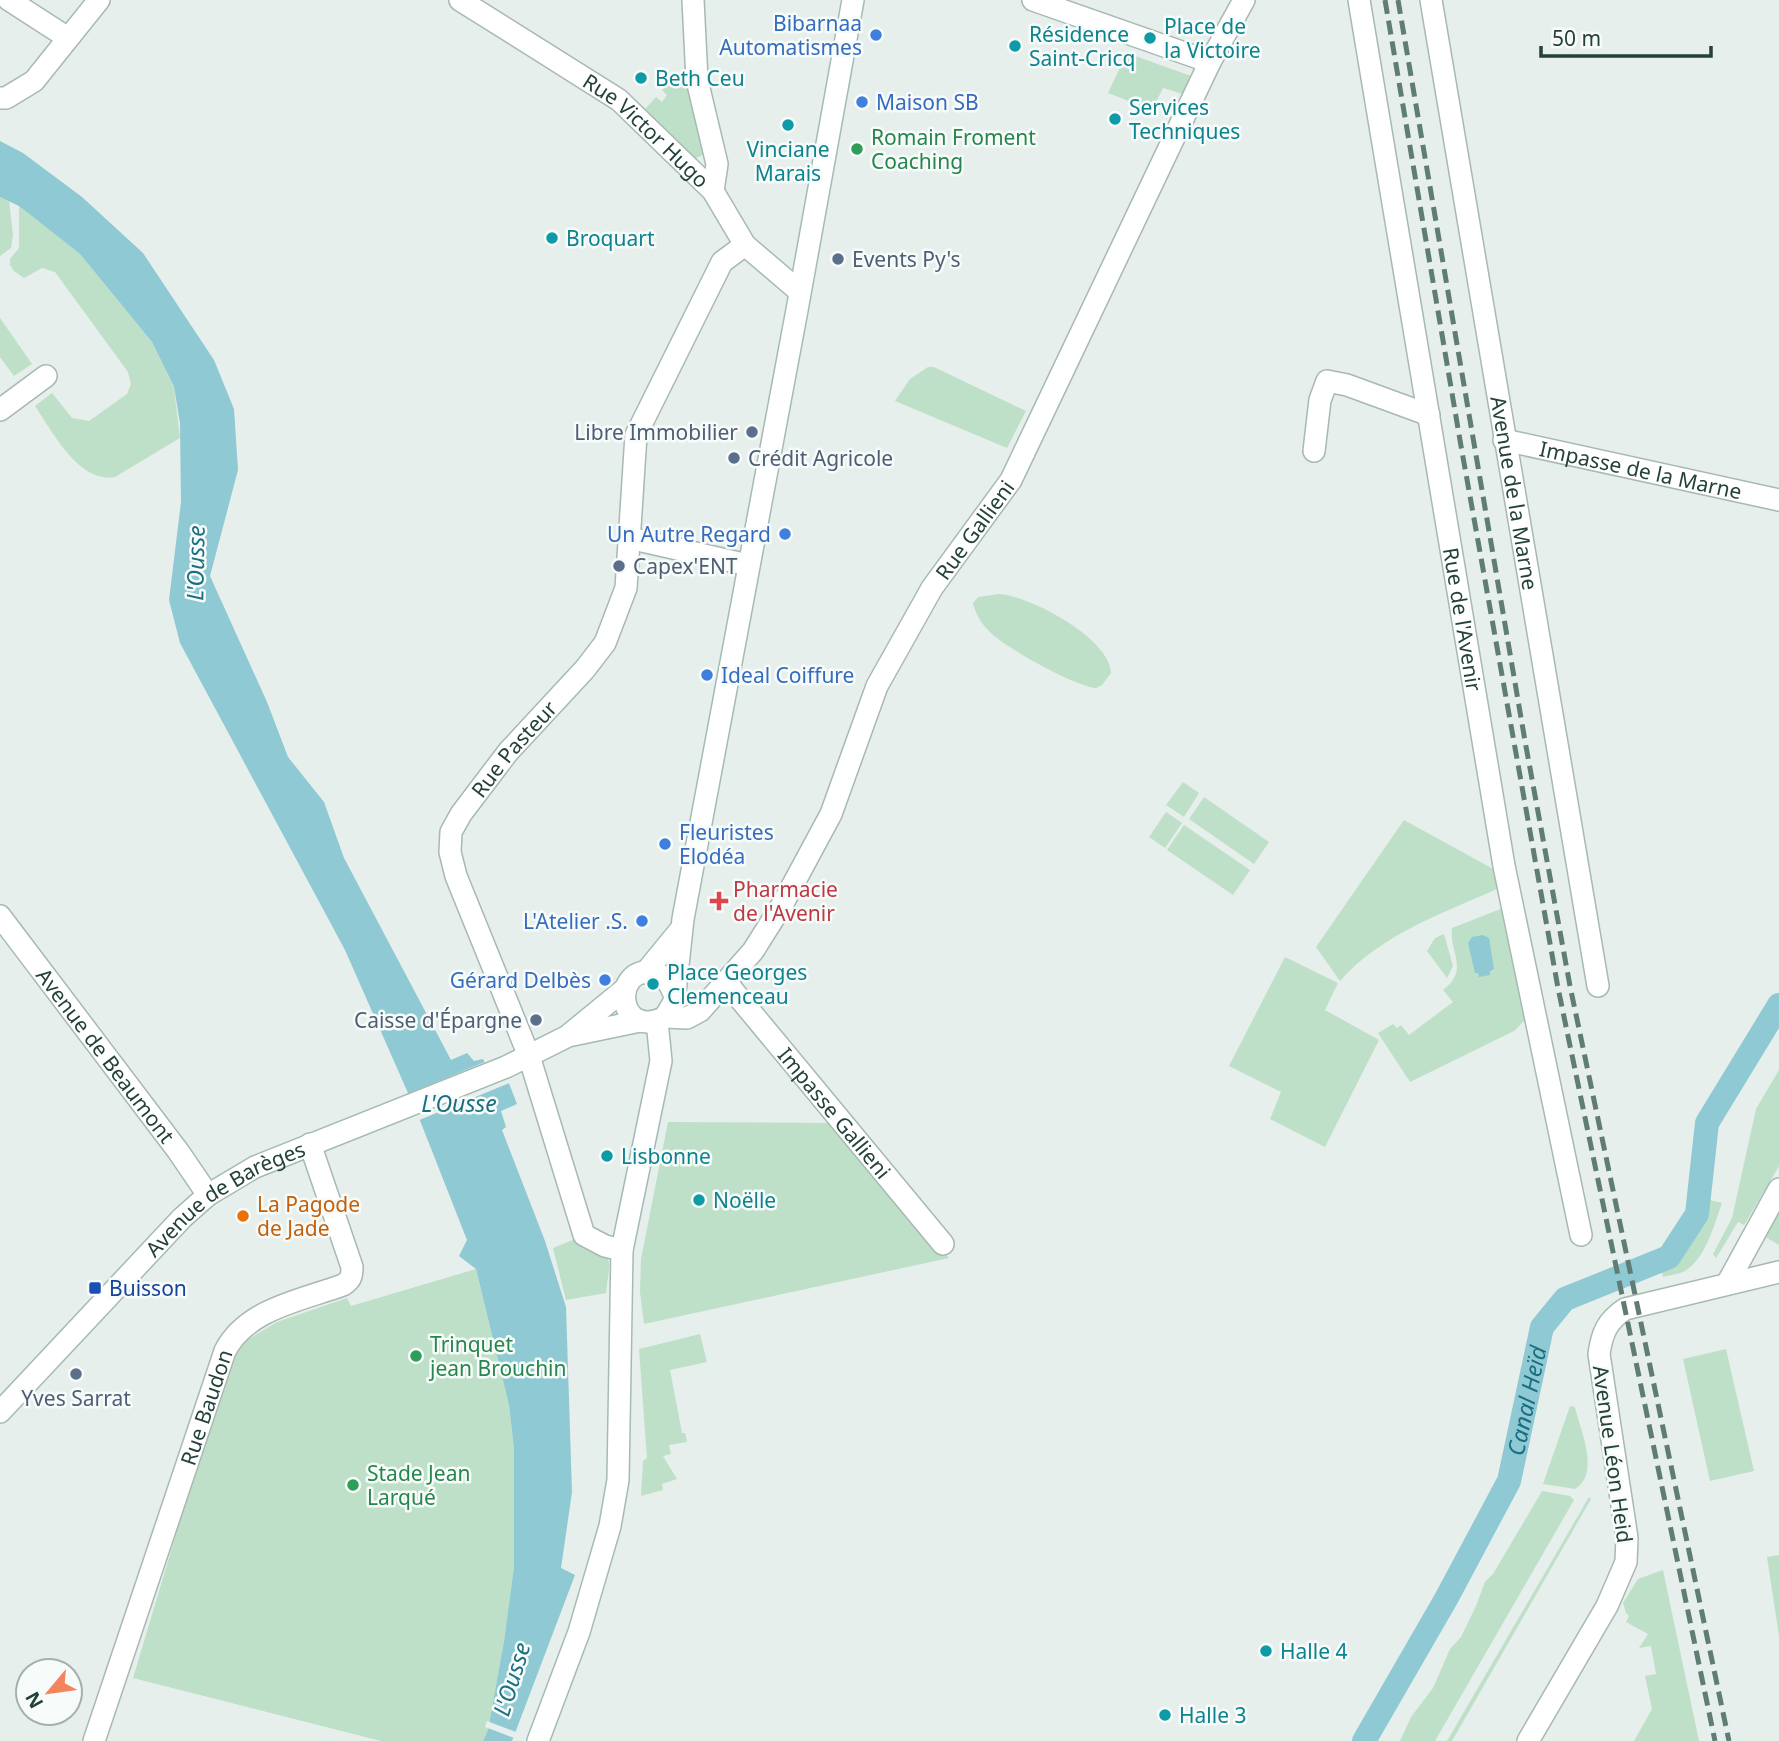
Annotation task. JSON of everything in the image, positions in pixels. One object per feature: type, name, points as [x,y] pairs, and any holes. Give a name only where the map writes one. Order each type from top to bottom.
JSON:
[{"type":"street","points":[[9,0],[68,38]]},
{"type":"street","points":[[0,98],[6,98],[34,81],[99,0]]},
{"type":"street","name":"Rue Victor Hugo","points":[[460,0],[619,100],[713,191],[744,245],[800,292]]},
{"type":"street","points":[[694,0],[697,80],[717,164],[713,191]]},
{"type":"street","points":[[654,1020],[674,1002],[681,929],[853,0]]},
{"type":"street","points":[[1033,0],[1210,62]]},
{"type":"street","name":"Rue Gallieni","points":[[568,1036],[654,1020],[687,1018],[700,1012],[753,951],[775,917],[831,814],[877,686],[932,588],[1011,480],[1210,62],[1244,0]]},
{"type":"street","name":"Rue de l'Avenir","points":[[1359,0],[1504,866],[1581,1235]]},
{"type":"street","name":"Avenue de la Marne","points":[[1431,0],[1598,986]]},
{"type":"street","name":"Rue Pasteur","points":[[622,1250],[605,1246],[584,1235],[529,1056],[456,876],[450,852],[451,832],[461,814],[508,752],[605,643],[626,589],[636,435],[722,262],[744,245]]},
{"type":"street","points":[[0,410],[46,376]]},
{"type":"street","points":[[1314,451],[1320,400],[1326,381],[1347,385],[1429,415]]},
{"type":"street","name":"Impasse de la Marne","points":[[1504,440],[1779,500]]},
{"type":"street","points":[[629,538],[748,565]]},
{"type":"street","name":"Avenue de Beaumont","points":[[0,916],[178,1151],[208,1195]]},
{"type":"street","points":[[645,973],[681,929]]},
{"type":"street","points":[[568,1036],[625,989],[634,977],[645,973],[658,974],[666,978],[674,994]]},
{"type":"street","name":"Impasse Gallieni","points":[[726,982],[943,1244]]},
{"type":"street","points":[[625,989],[628,1012],[654,1020]]},
{"type":"street","points":[[538,1741],[579,1632],[610,1526],[618,1480],[622,1250],[660,1061],[654,1020]]},
{"type":"street","name":"Avenue de Barèges","points":[[0,1412],[182,1218],[208,1195],[255,1167],[506,1068],[568,1036]]},
{"type":"street","name":"Rue Baudon","points":[[94,1741],[232,1337],[257,1317],[343,1285],[349,1281],[352,1274],[352,1267],[310,1144]]},
{"type":"street","points":[[1727,1284],[1779,1189]]},
{"type":"street","name":"Avenue Léon Heid","points":[[1528,1741],[1607,1606],[1626,1562],[1627,1538],[1599,1354],[1602,1336],[1615,1316],[1625,1309],[1779,1272]]},
{"type":"green space","points":[[1127,53],[1191,76],[1183,94],[1163,88],[1152,110],[1108,93]]},
{"type":"green space","points":[[675,77],[690,87],[709,152],[694,159],[645,109],[656,97],[662,102],[667,95],[662,90]]},
{"type":"green space","points":[[0,197],[9,201],[13,235],[11,248],[0,256]]},
{"type":"green space","points":[[19,206],[80,254],[152,342],[174,388],[180,438],[115,477],[102,477],[78,464],[58,441],[35,406],[52,393],[72,418],[89,421],[127,394],[131,384],[128,372],[55,272],[42,268],[24,278],[10,265],[10,259],[19,248]]},
{"type":"green space","points":[[0,318],[32,364],[14,376],[0,357]]},
{"type":"green space","points":[[928,367],[934,367],[1026,411],[1007,448],[895,401],[910,379]]},
{"type":"green space","points":[[999,594],[1029,602],[1083,633],[1107,660],[1111,673],[1102,685],[1096,688],[1073,681],[1008,646],[989,631],[973,603],[978,597]]},
{"type":"green space","points":[[1183,782],[1199,793],[1184,817],[1166,805]]},
{"type":"green space","points":[[1204,797],[1269,842],[1254,864],[1189,819]]},
{"type":"green space","points":[[1166,812],[1182,823],[1165,848],[1149,837]]},
{"type":"green space","points":[[1404,820],[1495,870],[1499,888],[1414,926],[1374,950],[1340,981],[1316,947]]},
{"type":"green space","points":[[1184,825],[1250,870],[1233,895],[1167,850]]},
{"type":"green space","points":[[1503,908],[1526,1019],[1514,1031],[1410,1082],[1378,1033],[1393,1024],[1397,1028],[1401,1025],[1409,1035],[1453,1002],[1443,990],[1451,983],[1457,968],[1452,928]]},
{"type":"green space","points":[[1444,934],[1453,966],[1447,978],[1427,951],[1435,938]]},
{"type":"green space","points":[[1285,957],[1338,983],[1325,1010],[1379,1040],[1325,1147],[1270,1119],[1281,1092],[1229,1066]]},
{"type":"green space","points":[[1779,1070],[1779,1166],[1744,1225],[1738,1222],[1716,1258],[1713,1254],[1732,1218],[1756,1109]]},
{"type":"green space","points":[[668,1122],[837,1123],[949,1258],[644,1324],[640,1292],[641,1259]]},
{"type":"green space","points":[[1702,1198],[1722,1203],[1708,1240],[1699,1258],[1692,1265],[1683,1272],[1663,1277],[1660,1264],[1670,1260],[1700,1214]]},
{"type":"green space","points":[[1779,1211],[1779,1245],[1764,1236]]},
{"type":"green space","points":[[580,1237],[600,1250],[608,1259],[606,1293],[566,1300],[553,1248]]},
{"type":"green space","name":"Stade Jean Larqué","points":[[476,1269],[509,1405],[514,1449],[514,1567],[504,1641],[488,1730],[483,1741],[381,1741],[133,1678],[180,1521],[240,1344],[277,1322],[347,1298],[351,1306]]},
{"type":"green space","points":[[700,1334],[707,1362],[670,1370],[682,1433],[685,1433],[687,1442],[669,1445],[671,1454],[663,1456],[677,1479],[662,1484],[663,1490],[641,1496],[643,1461],[647,1458],[639,1349]]},
{"type":"green space","points":[[1726,1349],[1754,1471],[1710,1481],[1683,1359]]},
{"type":"green space","points":[[1570,1406],[1575,1407],[1588,1462],[1583,1482],[1575,1489],[1543,1484]]},
{"type":"green space","points":[[1542,1491],[1570,1496],[1574,1500],[1435,1741],[1400,1741],[1411,1717],[1433,1688],[1450,1649],[1461,1637],[1485,1582],[1493,1574]]},
{"type":"green space","points":[[1589,1497],[1591,1499],[1452,1741],[1447,1741]]},
{"type":"green space","points":[[1779,1555],[1779,1636],[1767,1557]]},
{"type":"green space","points":[[1663,1570],[1699,1741],[1634,1741],[1652,1709],[1645,1676],[1656,1674],[1651,1646],[1639,1648],[1648,1634],[1626,1622],[1629,1616],[1623,1603],[1638,1579]]},
{"type":"water","name":"L'Ousse","points":[[0,141],[23,153],[82,197],[143,253],[214,360],[234,409],[238,470],[210,576],[267,702],[288,757],[324,802],[344,858],[451,1060],[467,1053],[474,1061],[483,1059],[486,1065],[500,1060],[517,1104],[501,1111],[506,1127],[502,1130],[545,1241],[566,1307],[572,1492],[561,1568],[575,1575],[512,1741],[483,1741],[488,1730],[504,1641],[514,1567],[514,1449],[509,1405],[476,1269],[459,1256],[467,1240],[419,1118],[345,950],[180,643],[169,600],[181,502],[180,423],[174,387],[152,342],[80,254],[19,206],[0,197]]},
{"type":"water","points":[[1483,935],[1489,938],[1494,969],[1490,971],[1490,975],[1479,977],[1478,973],[1475,973],[1468,943],[1472,937]]},
{"type":"pier","points":[[502,1057],[512,1082],[417,1121],[405,1095]]},
{"type":"pier","points":[[487,1721],[519,1733],[517,1739],[485,1727]]},
{"type":"waterway","name":"Canal Heïd","points":[[1364,1741],[1446,1599],[1509,1481],[1542,1327],[1565,1299],[1669,1257],[1697,1214],[1707,1123],[1779,1005]]},
{"type":"railway","points":[[1385,0],[1558,988],[1715,1741]]},
{"type":"railway","points":[[1398,0],[1525,741],[1570,986],[1729,1741]]},
{"type":"place","name":"Bibarnaa Automatismes","points":[[876,35]]},
{"type":"place","name":"Place de la Victoire","points":[[1150,38]]},
{"type":"place","name":"Résidence Saint-Cricq","points":[[1015,46]]},
{"type":"place","name":"Beth Ceu","points":[[641,78]]},
{"type":"place","name":"Maison SB","points":[[862,102]]},
{"type":"place","name":"Services Techniques","points":[[1115,119]]},
{"type":"place","name":"Vinciane Marais","points":[[788,125]]},
{"type":"place","name":"Romain Froment Coaching","points":[[857,149]]},
{"type":"place","name":"Broquart","points":[[552,238]]},
{"type":"place","name":"Events Py's","points":[[838,259]]},
{"type":"place","name":"Libre Immobilier","points":[[752,432]]},
{"type":"place","name":"Crédit Agricole","points":[[734,458]]},
{"type":"place","name":"Un Autre Regard","points":[[785,534]]},
{"type":"place","name":"Capex'ENT","points":[[619,566]]},
{"type":"place","name":"Ideal Coiffure","points":[[707,675]]},
{"type":"place","name":"Fleuristes Elodéa","points":[[665,844]]},
{"type":"place","name":"Pharmacie de l'Avenir","points":[[719,901]]},
{"type":"place","name":"L'Atelier .S.","points":[[642,921]]},
{"type":"place","name":"Gérard Delbès","points":[[605,980]]},
{"type":"place","name":"Place Georges Clemenceau","points":[[653,984]]},
{"type":"place","name":"Caisse d'Épargne","points":[[536,1020]]},
{"type":"place","name":"Lisbonne","points":[[607,1156]]},
{"type":"place","name":"Noëlle","points":[[699,1200]]},
{"type":"place","name":"La Pagode de Jade","points":[[243,1216]]},
{"type":"place","name":"Buisson","points":[[95,1288]]},
{"type":"place","name":"Trinquet jean Brouchin","points":[[416,1356]]},
{"type":"place","name":"Yves Sarrat","points":[[76,1374]]},
{"type":"place","name":"Stade Jean Larqué","points":[[353,1485]]},
{"type":"place","name":"Halle 4","points":[[1266,1651]]},
{"type":"place","name":"Halle 3","points":[[1165,1715]]}]
